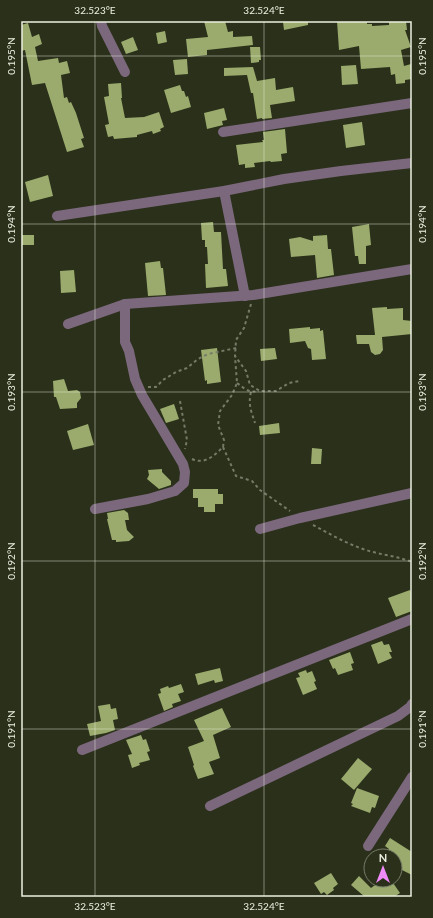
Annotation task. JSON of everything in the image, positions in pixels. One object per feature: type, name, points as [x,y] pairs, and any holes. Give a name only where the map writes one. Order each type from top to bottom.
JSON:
[{"type":"street","points":[[101,21],[102,26],[125,72]]},
{"type":"street","points":[[223,132],[412,103]]},
{"type":"street","points":[[57,216],[224,191],[284,179],[412,163]]},
{"type":"street","points":[[224,191],[249,295]]},
{"type":"street","points":[[68,324],[125,304],[249,295],[412,270]]},
{"type":"street","points":[[95,509],[148,499],[175,491],[184,483],[185,472],[183,464],[142,395],[135,379],[129,351],[125,342],[125,304]]},
{"type":"street","points":[[260,529],[300,518],[412,493]]},
{"type":"street","points":[[82,750],[412,619]]},
{"type":"street","points":[[210,806],[398,716],[412,704]]},
{"type":"street","points":[[368,846],[412,777]]},
{"type":"path","points":[[174,448],[195,460],[205,460],[213,457],[223,447],[224,440],[218,425],[220,411],[232,395],[237,383],[236,340],[244,328],[249,295]]},
{"type":"path","points":[[139,386],[156,387],[163,380],[176,372],[187,368],[198,359],[208,354],[236,348]]},
{"type":"path","points":[[236,356],[246,372],[250,385],[260,391]]},
{"type":"path","points":[[237,383],[250,392],[276,391],[289,383],[299,381]]},
{"type":"path","points":[[250,392],[250,410],[255,422]]},
{"type":"path","points":[[174,448],[184,449],[188,440],[180,401]]},
{"type":"building","points":[[204,21],[225,21],[228,32],[233,31],[233,37],[252,36],[253,45],[207,50],[207,55],[188,57],[186,39],[208,37]]},
{"type":"building","points":[[308,21],[308,25],[284,30],[283,22]]},
{"type":"building","points":[[337,21],[367,21],[367,24],[372,24],[372,26],[389,25],[389,21],[406,21],[407,30],[405,30],[411,47],[401,50],[404,66],[411,64],[412,79],[405,80],[405,83],[396,84],[395,74],[391,75],[390,67],[361,69],[359,46],[339,50]]},
{"type":"building","points":[[28,23],[32,37],[39,34],[42,44],[35,47],[38,61],[58,58],[59,63],[67,61],[70,73],[61,75],[64,98],[67,97],[69,103],[71,102],[76,113],[84,138],[81,139],[84,147],[67,152],[45,83],[32,85],[25,50],[21,51],[21,25]]},
{"type":"building","points":[[165,31],[167,42],[158,44],[156,33]]},
{"type":"building","points":[[133,37],[138,50],[126,54],[121,42]]},
{"type":"building","points":[[250,47],[260,47],[261,60],[259,60],[259,62],[251,63]]},
{"type":"building","points":[[187,59],[188,74],[175,75],[173,60]]},
{"type":"building","points":[[356,65],[358,84],[342,85],[341,66]]},
{"type":"building","points":[[253,67],[257,81],[275,78],[276,90],[293,87],[295,101],[270,105],[272,118],[257,119],[253,93],[251,93],[247,75],[224,76],[224,68]]},
{"type":"building","points":[[121,83],[121,98],[125,118],[144,117],[159,112],[164,127],[160,129],[161,131],[153,134],[152,131],[137,135],[137,137],[114,139],[113,136],[108,137],[105,125],[109,124],[104,97],[109,96],[108,84]]},
{"type":"building","points":[[180,85],[186,97],[188,96],[191,107],[171,113],[164,90]]},
{"type":"building","points":[[224,108],[227,120],[222,121],[223,125],[207,129],[204,113]]},
{"type":"building","points":[[362,122],[365,145],[346,148],[343,125]]},
{"type":"building","points":[[285,129],[287,153],[281,154],[282,161],[254,163],[255,167],[245,168],[245,164],[239,165],[236,145],[263,142],[263,132]]},
{"type":"building","points":[[48,175],[53,196],[30,202],[25,182]]},
{"type":"building","points":[[213,222],[214,232],[221,232],[223,269],[226,269],[228,286],[206,288],[205,264],[208,264],[207,247],[205,247],[205,240],[202,240],[201,223]]},
{"type":"building","points":[[369,224],[371,245],[366,246],[366,264],[359,264],[358,256],[355,256],[352,227]]},
{"type":"building","points":[[21,235],[34,235],[34,245],[21,245]]},
{"type":"building","points":[[327,235],[328,249],[331,249],[334,275],[317,278],[315,255],[291,257],[289,239],[300,237],[313,241],[313,236]]},
{"type":"building","points":[[160,261],[161,268],[163,268],[166,295],[148,296],[145,263]]},
{"type":"building","points":[[74,270],[76,292],[61,293],[60,271]]},
{"type":"building","points":[[387,307],[387,309],[403,308],[403,320],[412,321],[412,334],[382,337],[383,350],[380,354],[375,355],[371,352],[369,344],[357,344],[356,335],[375,335],[372,308]]},
{"type":"building","points":[[310,327],[310,329],[320,328],[320,331],[323,330],[326,359],[312,360],[311,349],[308,348],[305,341],[290,343],[289,329]]},
{"type":"building","points":[[217,348],[221,382],[207,384],[207,380],[205,381],[201,350]]},
{"type":"building","points":[[275,348],[277,359],[261,361],[260,349]]},
{"type":"building","points":[[64,379],[68,391],[77,390],[80,392],[81,398],[77,403],[77,408],[60,409],[56,397],[54,397],[53,381]]},
{"type":"building","points":[[174,404],[179,419],[166,423],[160,409]]},
{"type":"building","points":[[279,423],[280,433],[260,435],[259,426]]},
{"type":"building","points":[[88,424],[94,445],[73,450],[67,431]]},
{"type":"building","points":[[312,448],[322,449],[321,464],[311,464]]},
{"type":"building","points":[[162,469],[162,472],[171,481],[171,485],[159,489],[147,479],[149,475],[148,470]]},
{"type":"building","points":[[193,489],[218,489],[218,494],[223,494],[223,504],[215,504],[215,512],[204,512],[204,507],[198,507],[198,498],[193,498]]},
{"type":"building","points":[[124,510],[128,513],[129,520],[125,520],[127,530],[134,537],[129,541],[116,542],[116,540],[112,540],[107,513]]},
{"type":"building","points":[[410,590],[412,594],[412,611],[396,617],[388,598]]},
{"type":"building","points":[[382,641],[384,645],[389,644],[392,652],[389,652],[392,658],[378,664],[371,645]]},
{"type":"building","points":[[350,652],[354,663],[351,664],[353,670],[338,675],[335,668],[333,669],[329,660]]},
{"type":"building","points":[[220,668],[223,681],[215,683],[214,680],[198,685],[195,674]]},
{"type":"building","points":[[306,670],[307,673],[312,671],[317,689],[303,695],[296,678],[300,677],[298,673]]},
{"type":"building","points":[[181,684],[184,692],[178,694],[181,701],[172,704],[173,707],[164,711],[158,694],[161,693],[160,689]]},
{"type":"building","points":[[110,704],[111,709],[116,708],[118,719],[113,720],[115,730],[90,736],[87,724],[101,721],[98,706]]},
{"type":"building","points":[[222,708],[231,727],[213,735],[220,758],[209,762],[214,774],[198,779],[188,747],[204,741],[194,720]]},
{"type":"building","points":[[141,735],[143,740],[146,739],[150,751],[147,752],[150,760],[139,763],[140,765],[132,768],[128,755],[132,754],[126,740]]},
{"type":"building","points":[[358,758],[372,769],[354,790],[341,779]]},
{"type":"building","points":[[357,788],[379,796],[375,808],[372,807],[370,813],[351,806],[353,804],[351,803]]},
{"type":"building","points":[[390,838],[412,852],[412,875],[403,870],[403,848],[388,848],[385,846]]},
{"type":"building","points":[[331,873],[338,884],[333,888],[334,890],[327,895],[324,892],[321,894],[314,883]]},
{"type":"building","points":[[359,876],[363,880],[363,888],[397,888],[400,893],[394,897],[365,897],[351,885]]}]
